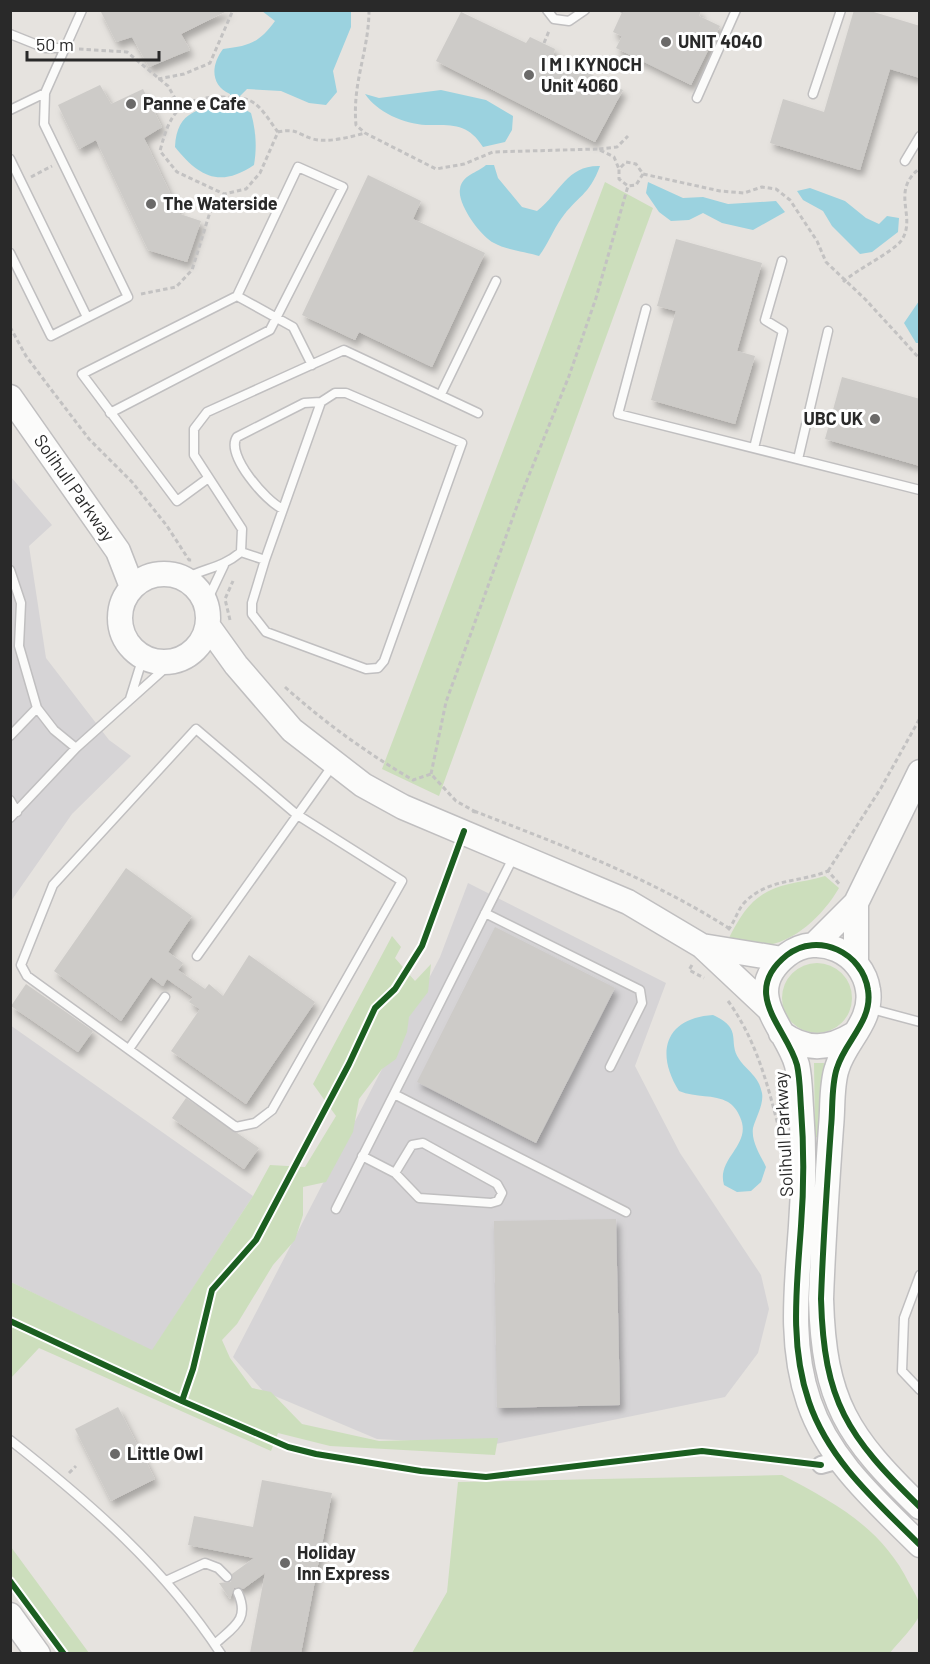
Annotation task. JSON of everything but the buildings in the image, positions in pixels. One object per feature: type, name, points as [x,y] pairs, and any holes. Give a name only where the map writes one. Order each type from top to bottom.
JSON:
[{"type":"street","name":"Solihull Parkway","points":[[10,396],[142,581]]},
{"type":"street","points":[[236,665],[213,658],[158,662],[143,657],[132,649],[124,637],[120,623],[121,609],[142,581],[173,575],[184,579],[195,587],[207,614],[236,665],[292,730],[333,764],[403,807],[469,821],[515,853],[628,902],[702,946],[768,1008]]},
{"type":"street","points":[[179,659],[198,647],[207,614]]},
{"type":"street","points":[[814,945],[856,903],[920,772]]},
{"type":"street","points":[[856,903],[856,962]]},
{"type":"street","points":[[702,946],[782,959]]},
{"type":"street","points":[[768,1008],[768,983],[772,971],[782,959],[805,946],[830,946],[856,962],[865,976],[869,992],[864,1022],[854,1034],[836,1069],[824,1227],[822,1336],[828,1373],[850,1428],[865,1451],[920,1507]]},
{"type":"street","name":"Solihull Parkway","points":[[768,1008],[796,1064],[803,1143],[801,1226],[796,1274],[799,1355],[809,1402],[821,1430],[830,1462],[920,1545]]},
{"type":"street","points":[[782,1033],[792,1041],[809,1047],[822,1048],[839,1043],[854,1034]]},
{"type":"street","points":[[10,1615],[38,1653]]},
{"type":"lane","points":[[10,253],[51,336],[128,297],[44,124],[45,93],[82,10]]},
{"type":"lane","points":[[547,10],[554,19],[569,21],[585,10]]},
{"type":"lane","points":[[697,98],[736,10]]},
{"type":"lane","points":[[813,94],[841,10]]},
{"type":"lane","points":[[10,34],[45,48],[66,48]]},
{"type":"lane","points":[[10,110],[45,93]]},
{"type":"lane","points":[[905,161],[920,136]]},
{"type":"lane","points":[[10,159],[87,317]]},
{"type":"lane","points":[[110,413],[270,330],[343,187],[298,167],[237,296],[82,374],[110,413],[177,501],[207,479]]},
{"type":"lane","points":[[754,448],[783,331],[765,320],[782,261]]},
{"type":"lane","points":[[441,394],[496,281]]},
{"type":"lane","points":[[237,296],[293,327],[312,365]]},
{"type":"lane","points":[[646,309],[618,414],[920,490]]},
{"type":"lane","points":[[798,459],[828,331]]},
{"type":"lane","points":[[184,579],[201,570],[224,565],[241,552],[242,530],[207,479],[194,454],[194,429],[207,412],[344,350],[478,413]]},
{"type":"lane","points":[[284,509],[263,493],[234,454],[234,441],[237,436],[304,403],[321,402],[334,393],[346,393],[462,443],[384,661],[378,668],[366,669],[266,632],[258,625],[252,614],[252,603],[265,560],[284,509],[321,402]]},
{"type":"lane","points":[[241,552],[265,560]]},
{"type":"lane","points":[[207,614],[224,565]]},
{"type":"lane","points":[[10,570],[21,603],[19,646],[37,708],[54,730],[76,748]]},
{"type":"lane","points":[[129,699],[143,657]]},
{"type":"lane","points":[[14,815],[76,748],[129,699],[179,659]]},
{"type":"lane","points":[[10,736],[37,708]]},
{"type":"lane","points":[[196,729],[296,814],[402,881],[272,1110],[255,1123],[236,1127],[129,1049],[27,976],[21,965],[53,885],[196,729]]},
{"type":"lane","points":[[197,957],[333,764]]},
{"type":"lane","points":[[10,800],[14,815]]},
{"type":"lane","points":[[336,1209],[515,853]]},
{"type":"lane","points":[[485,913],[640,990],[642,1003],[610,1067]]},
{"type":"lane","points":[[129,1049],[165,997]]},
{"type":"lane","points":[[868,1008],[920,1022]]},
{"type":"lane","points":[[394,1094],[626,1212]]},
{"type":"lane","points":[[362,1156],[395,1173],[418,1198],[491,1203],[498,1201],[502,1193],[497,1184],[423,1143],[412,1145],[395,1173]]},
{"type":"lane","points":[[920,1275],[904,1318],[902,1371],[920,1390]]},
{"type":"lane","points":[[10,1440],[107,1521],[166,1581],[221,1653]]},
{"type":"lane","points":[[166,1581],[205,1563],[218,1568],[227,1577]]},
{"type":"lane","points":[[215,1644],[241,1618],[243,1605],[238,1593]]},
{"type":"path","points":[[158,79],[184,74],[210,63],[233,10]]},
{"type":"path","points":[[369,10],[369,30],[353,100],[356,125],[365,133],[436,169],[464,164],[493,152],[617,147],[628,136]]},
{"type":"path","points":[[66,48],[127,52],[168,86],[181,107]]},
{"type":"path","points":[[203,97],[242,97],[255,103],[278,132],[260,173],[246,189],[224,194],[177,172],[160,151],[166,124],[181,107],[203,97]]},
{"type":"path","points":[[278,132],[293,129],[315,139],[343,139],[365,133]]},
{"type":"path","points":[[598,149],[614,158],[620,169],[619,180],[628,186],[636,185],[643,174]]},
{"type":"path","points":[[22,182],[61,162]]},
{"type":"path","points":[[620,169],[626,162],[636,164],[643,174],[720,191],[744,193],[762,187],[776,189],[790,200],[817,241],[826,262],[843,282],[866,300],[920,359]]},
{"type":"path","points":[[843,282],[858,268],[900,243],[908,223],[903,199],[908,182],[920,168]]},
{"type":"path","points":[[431,774],[446,702],[521,495],[575,358],[628,186]]},
{"type":"path","points":[[128,297],[176,286],[192,270],[210,212],[224,194]]},
{"type":"path","points":[[10,327],[26,356],[88,439],[132,482],[167,526],[189,560],[201,561],[216,558],[224,565],[234,579],[225,599],[230,621],[236,629]]},
{"type":"path","points":[[277,680],[314,713],[387,765],[413,780],[431,774]]},
{"type":"path","points":[[708,979],[689,970],[702,946],[730,929],[742,905],[755,892],[768,885],[828,871],[881,788],[920,718]]},
{"type":"path","points":[[431,774],[456,801],[469,821],[603,862],[708,914],[730,929]]},
{"type":"path","points":[[182,1401],[193,1369],[212,1290],[256,1240],[349,1064],[375,1008],[395,989],[422,946],[469,821]]},
{"type":"path","points":[[828,871],[856,903]]},
{"type":"path","points":[[722,995],[748,1033],[766,1074],[783,1143]]},
{"type":"path","points":[[172,1396],[192,1405]]},
{"type":"shaded area","points":[[11,477],[52,525],[29,546],[46,658],[109,740],[131,756],[72,814],[11,901]]},
{"type":"shaded area","points":[[468,883],[666,983],[635,1066],[680,1153],[761,1275],[769,1309],[758,1353],[725,1397],[491,1445],[377,1439],[263,1391],[233,1357],[440,957]]},
{"type":"shaded area","points":[[10,1025],[253,1196],[152,1351],[11,1282]]},
{"type":"green space","points":[[605,182],[653,208],[439,796],[382,769]]},
{"type":"green space","points":[[825,876],[839,888],[819,915],[793,936],[778,943],[762,946],[745,945],[729,938],[745,910],[768,891]]},
{"type":"green space","points":[[392,936],[401,947],[395,958],[415,981],[431,964],[428,992],[409,1017],[407,1032],[396,1059],[382,1069],[359,1099],[353,1132],[326,1182],[303,1187],[303,1215],[295,1240],[273,1265],[237,1324],[222,1340],[230,1358],[252,1388],[271,1392],[302,1424],[379,1441],[498,1438],[495,1455],[330,1446],[278,1433],[271,1451],[39,1348],[11,1378],[11,1282],[152,1350],[253,1196],[270,1165],[305,1167],[336,1116],[313,1084]]},
{"type":"green space","points":[[824,963],[837,969],[846,978],[850,984],[852,998],[850,1012],[842,1023],[831,1031],[810,1033],[792,1023],[784,1012],[782,991],[792,973],[803,965]]},
{"type":"green space","points":[[814,1063],[824,1063],[820,1138],[815,1137]]},
{"type":"green space","points":[[782,1475],[855,1518],[871,1532],[898,1564],[917,1597],[920,1613],[890,1653],[412,1653],[447,1592],[458,1482]]},
{"type":"green space","points":[[11,1547],[89,1653],[65,1653],[11,1579]]},
{"type":"water","points":[[262,11],[351,11],[351,27],[333,71],[337,92],[326,105],[309,103],[281,91],[247,89],[238,98],[239,106],[251,113],[253,120],[256,145],[254,165],[231,176],[211,176],[193,166],[175,147],[177,134],[185,118],[192,113],[230,101],[230,94],[223,90],[216,80],[214,74],[216,62],[223,49],[253,42],[264,34],[275,21]]},
{"type":"water","points":[[441,90],[486,100],[513,116],[512,130],[505,142],[483,147],[465,129],[418,124],[400,119],[376,106],[365,94],[379,98]]},
{"type":"water","points":[[486,165],[494,165],[498,178],[522,207],[537,211],[572,175],[589,167],[600,166],[592,184],[561,219],[539,256],[510,249],[489,240],[466,211],[460,195],[461,184],[467,177]]},
{"type":"water","points":[[648,182],[683,198],[703,197],[728,204],[776,201],[785,212],[753,230],[722,223],[703,213],[689,220],[671,221],[659,212],[646,193]]},
{"type":"water","points":[[810,188],[845,201],[866,218],[879,224],[887,216],[899,218],[898,232],[872,252],[860,254],[832,226],[823,211],[803,200],[797,191]]},
{"type":"water","points":[[919,301],[919,343],[916,343],[904,323]]},
{"type":"water","points":[[713,1015],[723,1020],[732,1030],[736,1053],[756,1078],[762,1093],[762,1102],[753,1128],[753,1138],[766,1167],[761,1182],[751,1191],[737,1192],[724,1185],[725,1167],[742,1136],[743,1127],[736,1110],[723,1100],[679,1091],[667,1064],[669,1040],[675,1030],[684,1023]]},
{"type":"cycle path","points":[[182,1401],[193,1369],[212,1290],[256,1240],[349,1064],[375,1008],[395,989],[422,946],[464,831]]},
{"type":"cycle path","points":[[920,1507],[874,1459],[857,1437],[844,1415],[827,1365],[821,1299],[834,1082],[841,1058],[866,1011],[868,990],[858,966],[848,956],[825,946],[812,945],[799,948],[787,955],[773,969],[767,983],[766,997],[770,1010],[792,1051],[799,1081],[803,1137],[802,1211],[796,1292],[799,1358],[809,1402],[829,1443],[856,1480],[920,1545]]},
{"type":"cycle path","points":[[10,1321],[182,1401],[288,1447],[316,1454],[421,1471],[486,1477],[702,1451],[821,1465]]},
{"type":"cycle path","points":[[10,1581],[64,1654]]},
{"type":"place","name":"UNIT 4040","points":[[666,42]]},
{"type":"place","name":"I M I KYNOCH Unit 4060","points":[[529,75]]},
{"type":"place","name":"Panne e Cafe","points":[[131,104]]},
{"type":"place","name":"The Waterside","points":[[151,204]]},
{"type":"place","name":"UBC UK","points":[[875,419]]},
{"type":"place","name":"Little Owl","points":[[115,1454]]},
{"type":"place","name":"Holiday Inn Express","points":[[285,1563]]}]
